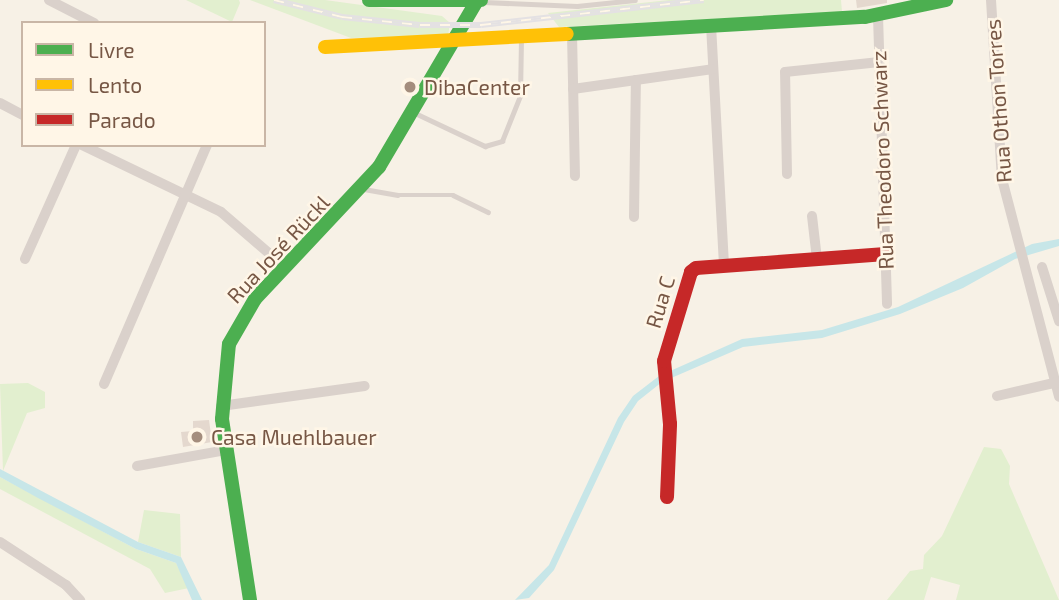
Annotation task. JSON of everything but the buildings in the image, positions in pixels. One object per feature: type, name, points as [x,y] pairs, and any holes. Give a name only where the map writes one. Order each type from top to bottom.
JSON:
[{"type":"street","points":[[49,0],[90,21]]},
{"type":"street","points":[[369,0],[478,1]]},
{"type":"street","points":[[325,47],[878,16],[946,0]]},
{"type":"street","name":"Rua Othon Torres","points":[[991,0],[999,158],[1023,268],[1059,397]]},
{"type":"street","name":"Rua José Rückl","points":[[250,600],[221,406],[224,364],[235,329],[255,299],[363,189],[413,112],[478,1]]},
{"type":"street","name":"Rua Theodoro Schwarz","points":[[878,16],[887,304]]},
{"type":"street","points":[[711,25],[724,266]]},
{"type":"street","points":[[572,34],[575,176]]},
{"type":"street","points":[[787,174],[785,72],[879,62]]},
{"type":"street","points":[[573,89],[713,69]]},
{"type":"street","points":[[634,217],[636,80]]},
{"type":"street","points":[[0,103],[21,114]]},
{"type":"street","points":[[25,259],[75,147]]},
{"type":"street","points":[[86,147],[221,212],[285,267]]},
{"type":"street","points":[[104,384],[206,147]]},
{"type":"street","points":[[812,216],[817,259]]},
{"type":"street","name":"Rua C","points":[[667,497],[664,370],[688,277],[696,268],[885,254]]},
{"type":"street","points":[[1042,267],[1059,321]]},
{"type":"street","points":[[997,397],[1057,383]]},
{"type":"street","points":[[221,406],[365,386]]},
{"type":"street","points":[[137,466],[226,450]]},
{"type":"street","points":[[0,542],[66,585],[80,600]]},
{"type":"lane","points":[[478,1],[577,6],[635,0]]},
{"type":"lane","points":[[413,112],[485,146],[502,141],[520,96],[520,36]]},
{"type":"lane","points":[[363,189],[397,195],[453,195],[488,212]]},
{"type":"green space","points":[[186,0],[239,0],[232,21]]},
{"type":"green space","points":[[250,0],[325,0],[442,16],[450,23],[448,36],[351,38]]},
{"type":"green space","points":[[669,0],[841,0],[842,12],[559,27],[548,13]]},
{"type":"green space","points":[[28,383],[45,392],[45,408],[27,413],[3,471],[0,384]]},
{"type":"green space","points":[[984,447],[1001,449],[1010,466],[1009,484],[1059,600],[956,600],[960,585],[931,577],[924,600],[887,600],[910,571],[923,569],[924,555],[942,536]]},
{"type":"green space","points":[[0,477],[136,549],[176,563],[189,588],[165,593],[150,569],[0,489]]},
{"type":"green space","points":[[144,510],[180,514],[181,557],[138,542]]},
{"type":"water","points":[[1059,239],[1059,246],[1015,259],[963,288],[900,314],[822,338],[743,347],[662,382],[638,401],[624,422],[554,570],[529,598],[515,600],[549,565],[618,418],[633,396],[659,376],[742,339],[822,330],[898,307],[1032,244]]},
{"type":"water","points":[[0,469],[138,542],[181,557],[202,600],[192,600],[176,563],[136,549],[38,498],[0,477]]},
{"type":"railway","points":[[274,0],[342,17],[420,25],[481,25],[704,0]]},
{"type":"traffic: fast","points":[[369,0],[481,0]]},
{"type":"traffic: fast","points":[[567,34],[865,17],[946,0]]},
{"type":"traffic: fast","points":[[250,600],[222,419],[229,344],[255,299],[379,167],[476,2]]},
{"type":"traffic: slow","points":[[325,47],[567,34]]},
{"type":"traffic: jam","points":[[667,497],[670,424],[664,361],[691,272],[696,268],[885,254]]},
{"type":"place","name":"DibaCenter","points":[[410,87]]},
{"type":"place","name":"Casa Muehlbauer","points":[[197,437]]}]
